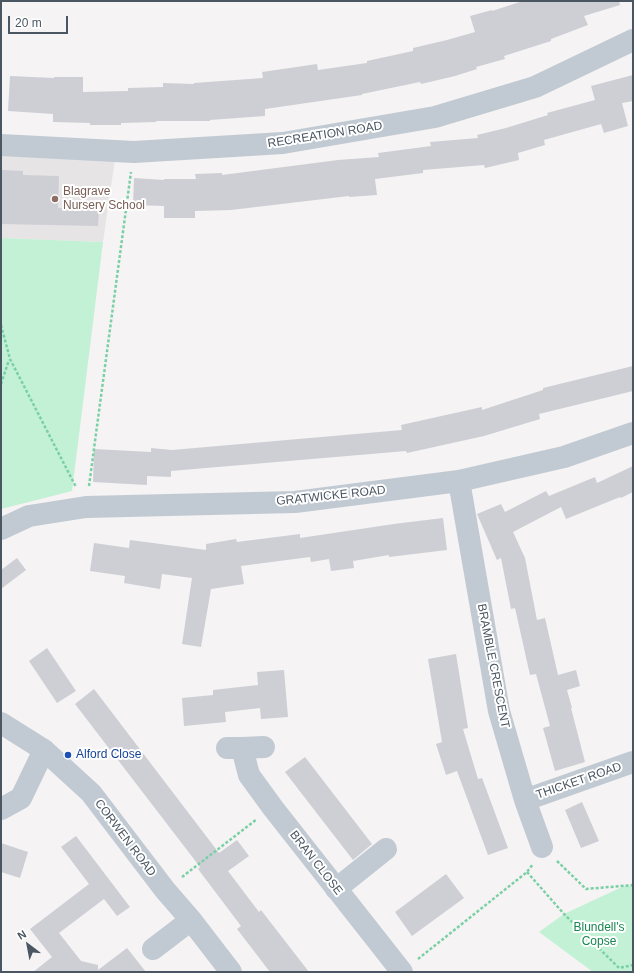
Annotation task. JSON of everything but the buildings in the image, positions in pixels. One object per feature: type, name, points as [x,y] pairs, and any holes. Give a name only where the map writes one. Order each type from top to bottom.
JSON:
[{"type":"street","name":"RECREATION ROAD","points":[[1,145],[134,152],[282,143],[435,117],[535,87],[633,40]]},
{"type":"street","name":"GRATWICKE ROAD","points":[[1,529],[29,516],[86,507],[295,502],[459,481],[564,457],[633,433]]},
{"type":"street","name":"BRAMBLE CRESCENT","points":[[459,481],[499,711],[525,800],[542,847]]},
{"type":"street","name":"CORWEN ROAD","points":[[1,723],[44,750],[91,792],[165,890],[191,920],[231,972]]},
{"type":"street","name":"BRAN CLOSE","points":[[264,747],[235,748],[249,775],[273,808],[402,972]]},
{"type":"street","points":[[1,809],[21,798],[44,750]]},
{"type":"street","name":"THICKET ROAD","points":[[525,800],[633,762]]},
{"type":"street","points":[[336,888],[386,849]]},
{"type":"street","points":[[152,949],[191,920]]},
{"type":"path","points":[[86,507],[134,152]]},
{"type":"path","points":[[1,325],[10,359],[86,507]]},
{"type":"path","points":[[1,384],[10,359]]},
{"type":"path","points":[[165,890],[273,808]]},
{"type":"path","points":[[402,972],[527,872],[538,856],[542,847],[586,888],[633,885]]},
{"type":"path","points":[[527,872],[564,914],[619,968],[633,965]]},
{"type":"shaded area","name":"Blagrave Nursery School","points":[[1,155],[115,159],[103,242],[1,238]]},
{"type":"green space","points":[[1,238],[103,242],[72,491],[1,509]]},
{"type":"green space","name":"Blundell's Copse","points":[[624,886],[633,886],[633,972],[593,972],[539,932],[564,914]]},
{"type":"place","name":"Blagrave Nursery School","points":[[55,199]]},
{"type":"place","name":"Alford Close","points":[[68,755]]}]
